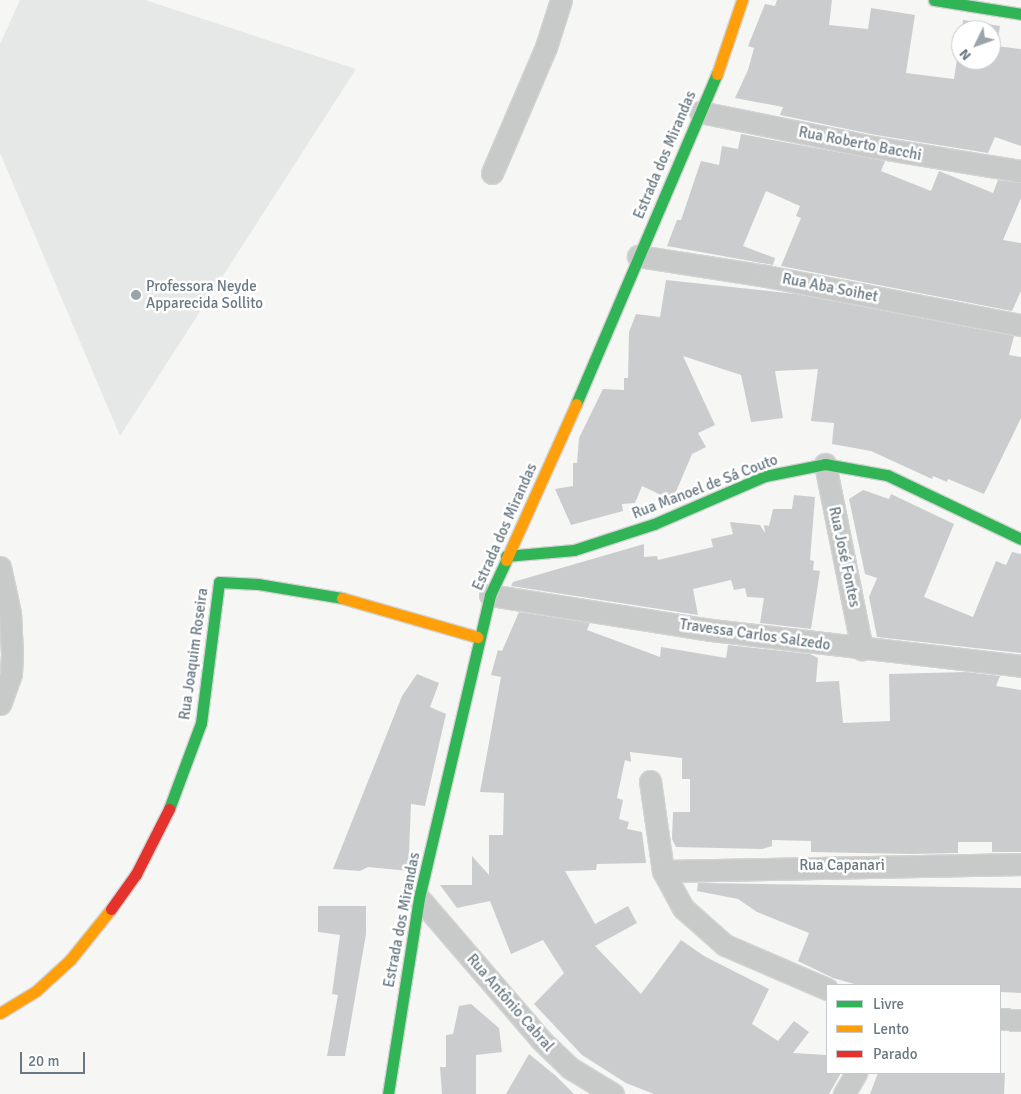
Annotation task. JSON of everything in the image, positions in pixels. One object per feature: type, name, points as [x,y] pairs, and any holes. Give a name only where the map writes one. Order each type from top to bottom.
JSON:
[{"type":"street","points":[[492,173],[546,47],[561,0]]},
{"type":"street","name":"Estrada dos Mirandas","points":[[388,1094],[419,898],[477,637],[490,595],[700,112],[742,0]]},
{"type":"street","points":[[937,0],[1021,14]]},
{"type":"street","name":"Rua Roberto Bacchi","points":[[700,112],[874,147],[1021,171]]},
{"type":"street","name":"Rua Aba Soihet","points":[[638,256],[766,276],[1021,325]]},
{"type":"street","name":"Rua Manoel de Sá Couto","points":[[506,556],[574,550],[654,524],[765,476],[825,464],[887,475],[1021,539]]},
{"type":"street","name":"Rua José Fontes","points":[[825,464],[862,649]]},
{"type":"street","points":[[0,567],[10,613],[12,654],[11,674],[0,704]]},
{"type":"street","name":"Rua Joaquim Roseira","points":[[0,1013],[36,991],[98,928],[136,874],[165,820],[201,723],[219,582],[258,584],[363,602],[477,637]]},
{"type":"street","name":"Travessa Carlos Salzedo","points":[[490,595],[711,630],[1021,666]]},
{"type":"street","points":[[650,781],[663,871],[683,908],[725,945],[826,989]]},
{"type":"street","name":"Rua Capanari","points":[[663,871],[1021,864]]},
{"type":"street","name":"Rua Antônio Cabral","points":[[419,898],[540,1040],[570,1068],[612,1094]]},
{"type":"street","points":[[1001,1019],[1021,1020]]},
{"type":"street","points":[[844,1094],[855,1074]]},
{"type":"shaded area","name":"Professora Neyde Apparecida Sollito","points":[[20,0],[145,0],[356,69],[120,436],[0,153],[0,44]]},
{"type":"building","points":[[777,0],[832,0],[829,25],[868,29],[871,8],[915,15],[906,73],[954,79],[955,70],[1001,70],[1001,46],[1021,49],[1021,146],[995,137],[988,153],[876,135],[780,115],[783,107],[735,98],[748,70],[754,48],[748,46],[765,4],[775,6]]},
{"type":"building","points":[[741,134],[885,161],[881,171],[931,191],[939,171],[993,193],[998,180],[1021,183],[1021,198],[1003,240],[1021,243],[1021,291],[1012,311],[781,266],[801,218],[796,216],[800,206],[766,191],[743,246],[775,258],[773,265],[667,246],[677,220],[681,220],[701,161],[719,165],[722,146],[738,149]]},
{"type":"building","points":[[666,280],[796,294],[1014,336],[1009,355],[1021,357],[1021,418],[984,494],[948,479],[947,482],[933,476],[932,479],[871,451],[832,444],[834,423],[811,421],[818,369],[775,371],[783,418],[751,422],[741,375],[683,356],[715,425],[698,433],[706,447],[692,454],[675,494],[665,497],[642,486],[635,503],[622,504],[623,511],[571,525],[555,489],[573,486],[573,463],[577,463],[579,438],[603,389],[624,390],[624,378],[628,378],[629,332],[636,314],[660,317]]},
{"type":"building","points":[[863,490],[889,499],[891,494],[954,524],[924,597],[973,617],[996,561],[1006,565],[1012,552],[1021,554],[1021,653],[877,637],[869,597],[877,578],[865,574],[849,499]]},
{"type":"building","points":[[794,495],[815,497],[810,560],[814,561],[813,570],[820,571],[811,629],[760,623],[764,598],[747,597],[745,588],[734,590],[731,580],[693,589],[698,615],[511,586],[513,582],[644,544],[644,557],[657,556],[658,560],[713,547],[711,539],[733,534],[730,522],[760,525],[765,533],[764,525],[769,526],[773,509],[792,509]]},
{"type":"building","points":[[519,612],[590,623],[587,630],[660,657],[661,647],[726,658],[728,645],[810,654],[818,658],[816,682],[839,681],[843,723],[890,721],[889,674],[966,672],[1000,676],[996,686],[1021,690],[1021,852],[992,852],[992,842],[958,842],[958,853],[913,854],[811,852],[811,841],[772,840],[772,846],[762,849],[676,847],[672,839],[673,812],[690,812],[690,779],[682,779],[682,758],[630,752],[631,762],[625,760],[617,798],[623,800],[619,819],[629,822],[627,829],[642,832],[646,863],[597,864],[596,870],[565,871],[595,924],[628,906],[637,923],[595,946],[641,994],[681,940],[704,956],[769,989],[752,1024],[778,1041],[794,1021],[809,1032],[793,1053],[826,1055],[826,1074],[840,1074],[829,1094],[654,1094],[626,1083],[582,1055],[534,1004],[564,973],[543,940],[511,954],[490,901],[457,908],[440,885],[472,885],[472,856],[489,875],[489,835],[503,835],[504,793],[480,792],[501,677],[491,675],[498,650],[502,651]]},
{"type":"building","points":[[417,674],[439,683],[430,707],[446,714],[425,806],[411,804],[409,853],[413,854],[409,871],[368,867],[360,871],[333,869],[402,696]]},
{"type":"building","points":[[698,883],[1021,888],[1021,993],[1001,992],[1001,984],[854,984],[833,978],[798,961],[809,933],[757,912],[738,899],[697,891]]},
{"type":"building","points":[[318,906],[366,906],[366,934],[345,1056],[327,1056],[338,995],[332,994],[340,935],[318,932]]},
{"type":"building","points":[[471,1004],[499,1028],[502,1052],[476,1055],[476,1094],[442,1094],[440,1067],[446,1067],[446,1035],[453,1034],[459,1006]]},
{"type":"building","points":[[529,1054],[556,1076],[574,1094],[506,1094]]},
{"type":"building","points":[[1005,1073],[1004,1094],[870,1094],[878,1074]]},
{"type":"traffic: fast","points":[[934,0],[1021,14]]},
{"type":"traffic: fast","points":[[576,404],[717,74]]},
{"type":"traffic: fast","points":[[506,556],[574,550],[654,524],[765,476],[825,464],[887,475],[1021,539]]},
{"type":"traffic: fast","points":[[388,1094],[419,898],[490,595],[506,560]]},
{"type":"traffic: fast","points":[[169,809],[201,723],[219,582],[258,584],[342,598]]},
{"type":"traffic: slow","points":[[717,74],[742,0]]},
{"type":"traffic: slow","points":[[506,560],[576,404]]},
{"type":"traffic: slow","points":[[342,598],[477,637]]},
{"type":"traffic: slow","points":[[0,1013],[36,991],[70,960],[111,909]]},
{"type":"traffic: jam","points":[[111,909],[136,874],[169,809]]},
{"type":"place","name":"Professora Neyde Apparecida Sollito","points":[[136,295]]}]
